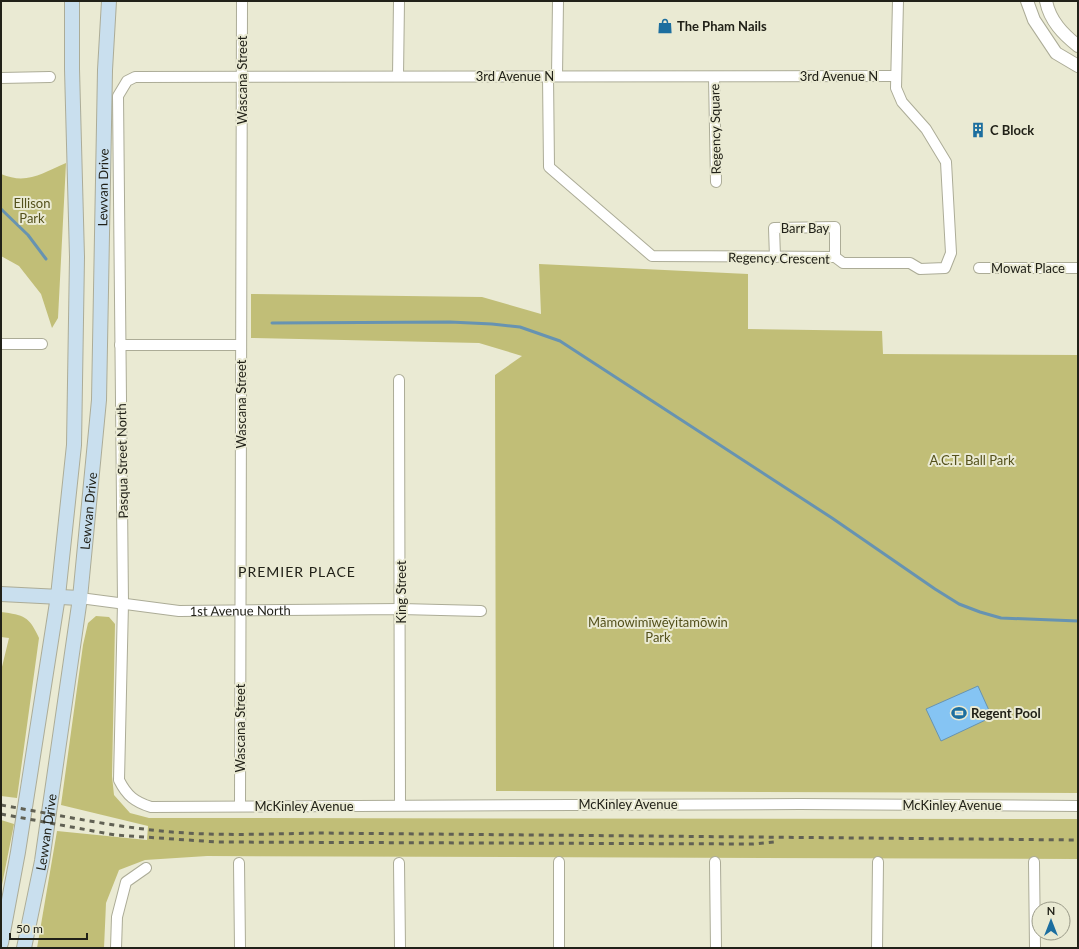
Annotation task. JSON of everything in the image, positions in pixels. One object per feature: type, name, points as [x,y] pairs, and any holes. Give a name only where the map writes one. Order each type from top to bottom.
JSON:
[{"type":"main road","name":"Lewvan Drive","points":[[1,944],[18,852],[58,596],[74,445],[77,257],[72,69],[72,1]]},
{"type":"main road","name":"Lewvan Drive","points":[[24,948],[42,861],[80,598],[99,400],[105,70],[109,1]]},
{"type":"main road","name":"1st Avenue North","points":[[1,594],[80,598]]},
{"type":"street","name":"Wascana Street","points":[[240,806],[242,1]]},
{"type":"street","points":[[398,1],[398,76]]},
{"type":"street","name":"Regency Crescent","points":[[558,1],[549,167],[652,256],[835,258],[843,263],[910,263],[920,269],[946,268],[950,253],[946,162],[926,129],[902,102],[896,88],[896,76]]},
{"type":"street","points":[[896,76],[898,71],[898,1]]},
{"type":"street","points":[[1028,1],[1034,20],[1056,53],[1078,66]]},
{"type":"street","points":[[1046,1],[1054,21],[1065,35],[1078,46]]},
{"type":"street","name":"Regency Square","points":[[714,76],[716,182]]},
{"type":"street","name":"3rd Avenue N","points":[[135,77],[896,76]]},
{"type":"street","points":[[1,78],[50,77]]},
{"type":"street","name":"Pasqua Street North","points":[[135,77],[127,81],[118,96],[123,603],[119,780],[129,797],[136,802],[152,807],[179,808]]},
{"type":"street","name":"Barr Bay","points":[[775,257],[774,228],[835,227],[835,258]]},
{"type":"street","name":"Mowat Place","points":[[978,268],[1078,268]]},
{"type":"street","points":[[1,344],[42,344]]},
{"type":"street","points":[[120,346],[241,345]]},
{"type":"street","name":"King Street","points":[[399,380],[401,609],[400,805]]},
{"type":"street","name":"1st Avenue North","points":[[80,598],[179,611],[240,612],[401,609],[481,611]]},
{"type":"street","name":"McKinley Avenue","points":[[179,808],[240,806],[807,804],[1078,806]]},
{"type":"street","points":[[559,862],[559,948]]},
{"type":"street","points":[[716,862],[716,948]]},
{"type":"street","points":[[877,948],[878,862]]},
{"type":"street","points":[[1034,862],[1035,948]]},
{"type":"street","points":[[239,863],[240,948]]},
{"type":"street","points":[[399,863],[400,948]]},
{"type":"street","points":[[116,948],[117,917],[126,882],[146,868]]},
{"type":"green space","name":"Ellison Park","points":[[66,163],[58,318],[52,328],[41,294],[19,266],[1,256],[1,174],[10,177],[27,178],[42,174]]},
{"type":"green space","points":[[539,264],[748,274],[748,329],[882,331],[883,354],[1078,355],[1078,793],[496,791],[495,375],[522,356],[479,343],[251,338],[251,294],[482,297],[541,314]]},
{"type":"green space","points":[[1,612],[15,614],[25,618],[32,625],[39,638],[17,798],[1,796],[1,671],[9,638],[1,637]]},
{"type":"green space","points":[[96,616],[109,617],[115,624],[112,776],[114,795],[130,813],[149,818],[1078,819],[1078,859],[207,856],[145,860],[119,870],[106,903],[104,948],[37,948],[57,831],[147,840],[148,826],[61,805],[83,645],[88,623]]},
{"type":"green space","points":[[1,820],[14,824],[1,890]]},
{"type":"water","name":"Regent Pool","points":[[978,686],[992,717],[941,741],[926,709]]},
{"type":"waterway","points":[[1,209],[28,235],[46,259]]},
{"type":"waterway","points":[[272,323],[450,322],[492,324],[520,327],[560,341],[832,518],[959,604],[1001,618],[1078,621]]},
{"type":"railway","points":[[1,805],[129,827],[208,834],[317,833],[1078,840]]},
{"type":"railway","points":[[1,814],[115,835],[217,842],[753,844],[775,842]]},
{"type":"place","name":"The Pham Nails","points":[[665,26]]},
{"type":"place","name":"C Block","points":[[978,130]]},
{"type":"place","name":"Regent Pool","points":[[959,713]]},
{"type":"district","name":"PREMIER PLACE","points":[[297,572]]},
{"type":"park label","name":"A.C.T. Ball Park","points":[[972,460]]},
{"type":"park label","name":"Māmowimīwēyitamōwin Park","points":[[658,630]]}]
